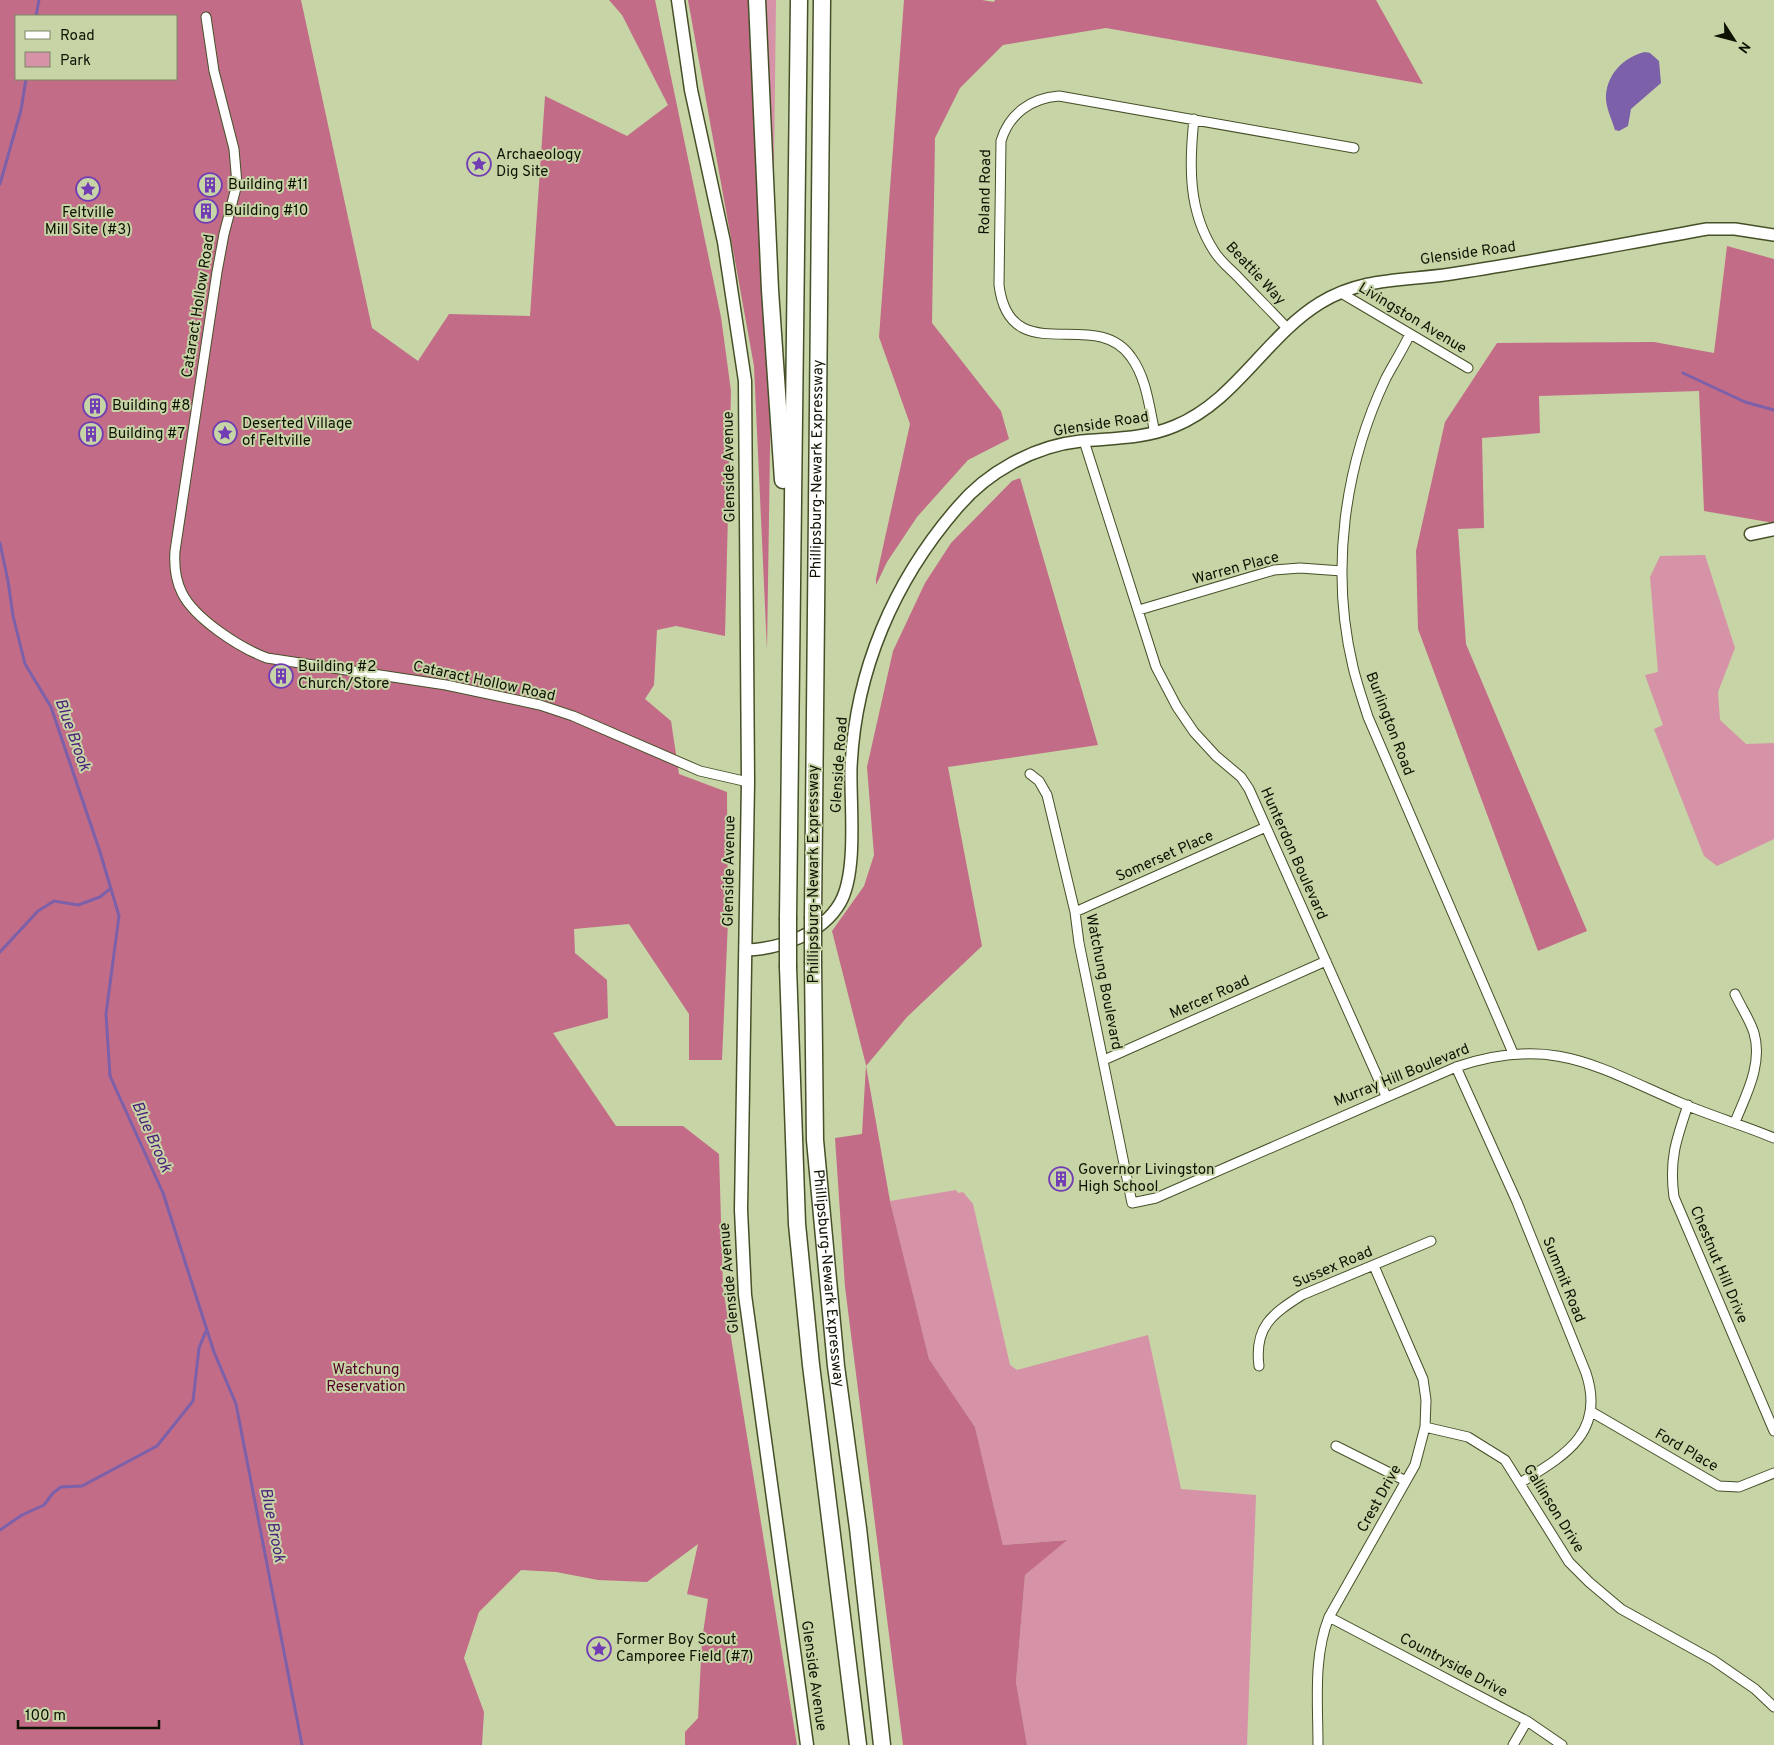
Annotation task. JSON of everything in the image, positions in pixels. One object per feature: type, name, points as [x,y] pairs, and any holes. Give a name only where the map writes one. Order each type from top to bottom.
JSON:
[{"type":"highway","points":[[757,0],[770,290],[790,592]]},
{"type":"highway","name":"Phillipsburg-Newark Expressway","points":[[799,0],[790,592],[788,967],[797,1224],[811,1364],[858,1745]]},
{"type":"highway","name":"Phillipsburg-Newark Expressway","points":[[822,0],[813,917],[815,1140],[836,1366],[858,1528],[882,1745]]},
{"type":"main road","name":"Glenside Avenue","points":[[678,0],[691,90],[724,242],[743,365],[746,463],[748,782],[741,1210],[745,1295],[807,1745]]},
{"type":"main road","points":[[1751,534],[1774,529]]},
{"type":"street","name":"Cataract Hollow Road","points":[[206,17],[214,71],[234,148],[237,184],[224,234],[217,272],[175,551],[176,575],[179,586],[187,601],[231,639],[267,658],[446,685],[540,705],[573,716],[700,771],[748,782]]},
{"type":"street","name":"Roland Road","points":[[1155,432],[1142,375],[1126,351],[1107,339],[1090,333],[1038,334],[1022,327],[1006,311],[999,285],[1001,141],[1007,126],[1019,111],[1040,99],[1052,96],[1354,148]]},
{"type":"street","name":"Beattie Way","points":[[1194,119],[1190,159],[1192,190],[1197,215],[1206,236],[1214,253],[1288,329]]},
{"type":"street","name":"Glenside Road","points":[[746,950],[760,950],[794,940],[831,915],[841,901],[850,869],[851,765],[861,691],[870,657],[897,595],[922,554],[959,505],[979,486],[1005,468],[1054,446],[1084,441],[1123,439],[1175,426],[1212,405],[1288,329],[1320,303],[1341,293],[1378,280],[1449,274],[1707,229],[1736,230],[1774,235]]},
{"type":"street","name":"Livingston Avenue","points":[[1341,293],[1468,368]]},
{"type":"street","name":"Burlington Road","points":[[1410,334],[1386,378],[1361,445],[1350,488],[1344,533],[1342,571],[1345,622],[1353,667],[1368,717],[1512,1053]]},
{"type":"street","name":"Hunterdon Boulevard","points":[[1084,441],[1156,667],[1177,707],[1194,732],[1216,756],[1241,777],[1266,827],[1386,1096]]},
{"type":"street","name":"Warren Place","points":[[1139,610],[1274,570],[1300,568],[1342,571]]},
{"type":"street","name":"Watchung Boulevard","points":[[1030,774],[1039,781],[1047,795],[1075,912],[1079,943],[1132,1203]]},
{"type":"street","name":"Somerset Place","points":[[1075,912],[1266,827]]},
{"type":"street","name":"Mercer Road","points":[[1104,1060],[1326,961]]},
{"type":"street","points":[[1734,1122],[1753,1077],[1756,1056],[1754,1033],[1736,994]]},
{"type":"street","name":"Murray Hill Boulevard","points":[[1132,1203],[1156,1198],[1456,1067],[1512,1053],[1557,1055],[1582,1060],[1688,1106],[1774,1138]]},
{"type":"street","name":"Summit Road","points":[[1456,1067],[1517,1202],[1586,1373],[1590,1388],[1590,1411],[1582,1433],[1569,1452],[1520,1483]]},
{"type":"street","name":"Chestnut Hill Drive","points":[[1688,1106],[1676,1138],[1671,1172],[1674,1197],[1774,1431]]},
{"type":"street","name":"Sussex Road","points":[[1259,1366],[1258,1340],[1269,1319],[1302,1295],[1431,1241]]},
{"type":"street","name":"Crest Drive","points":[[1318,1745],[1318,1658],[1329,1616],[1406,1481],[1420,1452],[1425,1427],[1426,1400],[1423,1380],[1374,1266]]},
{"type":"street","name":"Ford Place","points":[[1590,1411],[1719,1486],[1739,1487],[1774,1473]]},
{"type":"street","name":"Gallinson Drive","points":[[1425,1427],[1468,1437],[1505,1460],[1569,1562],[1606,1597],[1629,1614],[1713,1660],[1755,1689],[1774,1707]]},
{"type":"street","points":[[1336,1446],[1406,1481]]},
{"type":"street","name":"Countryside Drive","points":[[1329,1616],[1527,1721],[1562,1745]]},
{"type":"street","points":[[1513,1745],[1527,1721]]},
{"type":"green space","name":"Watchung Reservation","points":[[0,0],[301,0],[372,328],[418,361],[449,314],[530,316],[545,96],[627,136],[668,105],[622,15],[609,0],[655,0],[721,317],[731,391],[725,636],[676,626],[657,630],[654,685],[645,699],[671,721],[679,774],[727,792],[728,921],[722,1060],[689,1060],[689,1014],[629,924],[574,929],[575,953],[607,980],[608,1018],[553,1033],[616,1126],[683,1126],[719,1154],[723,1288],[797,1745],[685,1745],[685,1732],[698,1718],[702,1640],[708,1599],[687,1594],[698,1544],[647,1582],[598,1580],[556,1572],[521,1570],[479,1612],[464,1658],[484,1712],[482,1745],[0,1745]]},
{"type":"green space","points":[[688,0],[757,0],[773,249],[767,650],[754,366]]},
{"type":"green space","points":[[757,0],[776,0],[773,249]]},
{"type":"green space","points":[[904,0],[982,0],[994,2],[995,0],[1376,0],[1423,84],[1106,28],[1003,45],[960,88],[935,138],[932,323],[1001,411],[1009,439],[968,460],[917,517],[887,562],[876,585],[910,424],[879,337]]},
{"type":"green space","points":[[1727,246],[1774,259],[1774,523],[1704,511],[1699,391],[1539,396],[1540,433],[1482,438],[1484,528],[1458,529],[1466,644],[1587,931],[1538,951],[1418,629],[1416,551],[1445,422],[1497,343],[1654,342],[1714,353]]},
{"type":"green space","points":[[1020,478],[1098,745],[948,767],[982,946],[907,1017],[866,1066],[890,1201],[929,1359],[975,1427],[1003,1545],[1067,1540],[1025,1575],[1016,1682],[1027,1745],[903,1745],[845,1287],[835,1138],[862,1134],[866,1065],[832,931],[864,886],[874,855],[867,767],[893,651],[925,583],[951,543],[1012,481]]},
{"type":"green space","points":[[1705,555],[1735,648],[1718,692],[1720,720],[1746,744],[1774,743],[1774,839],[1717,866],[1704,856],[1654,729],[1663,725],[1645,675],[1658,672],[1650,577],[1660,556]]},
{"type":"green space","points":[[956,1190],[958,1193],[963,1192],[973,1204],[1010,1365],[1017,1370],[1148,1335],[1181,1489],[1256,1495],[1247,1745],[1027,1745],[1016,1682],[1025,1575],[1065,1540],[1003,1545],[975,1427],[929,1359],[890,1201]]},
{"type":"shaded area","points":[[1645,52],[1650,53],[1659,61],[1661,83],[1631,109],[1628,126],[1619,131],[1615,130],[1606,100],[1606,91],[1609,83],[1612,76],[1623,63],[1629,58]]},
{"type":"waterway","name":"Blue Brook","points":[[36,15],[39,0]]},
{"type":"waterway","name":"Blue Brook","points":[[0,184],[21,110],[26,80]]},
{"type":"waterway","points":[[1683,373],[1745,402],[1774,410]]},
{"type":"waterway","name":"Blue Brook","points":[[0,543],[13,616],[25,664],[51,707],[100,852],[119,916],[106,1014],[110,1076],[163,1193],[214,1352],[236,1404],[302,1745]]},
{"type":"waterway","points":[[0,952],[38,911],[54,901],[78,905],[100,897],[111,888]]},
{"type":"waterway","points":[[0,1530],[22,1515],[44,1505],[53,1493],[61,1487],[82,1486],[157,1446],[193,1401],[199,1348],[206,1331]]},
{"type":"place","name":"Archaeology Dig Site","points":[[479,164]]},
{"type":"place","name":"Building #11","points":[[210,185]]},
{"type":"place","name":"Feltville Mill Site (#3)","points":[[88,189]]},
{"type":"place","name":"Building #10","points":[[206,211]]},
{"type":"place","name":"Building #8","points":[[95,406]]},
{"type":"place","name":"Deserted Village of Feltville","points":[[225,433]]},
{"type":"place","name":"Building #7","points":[[91,434]]},
{"type":"place","name":"Building #2 Church/Store","points":[[281,676]]},
{"type":"place","name":"Governor Livingston High School","points":[[1061,1179]]},
{"type":"place","name":"Former Boy Scout Camporee Field (#7)","points":[[599,1649]]}]
